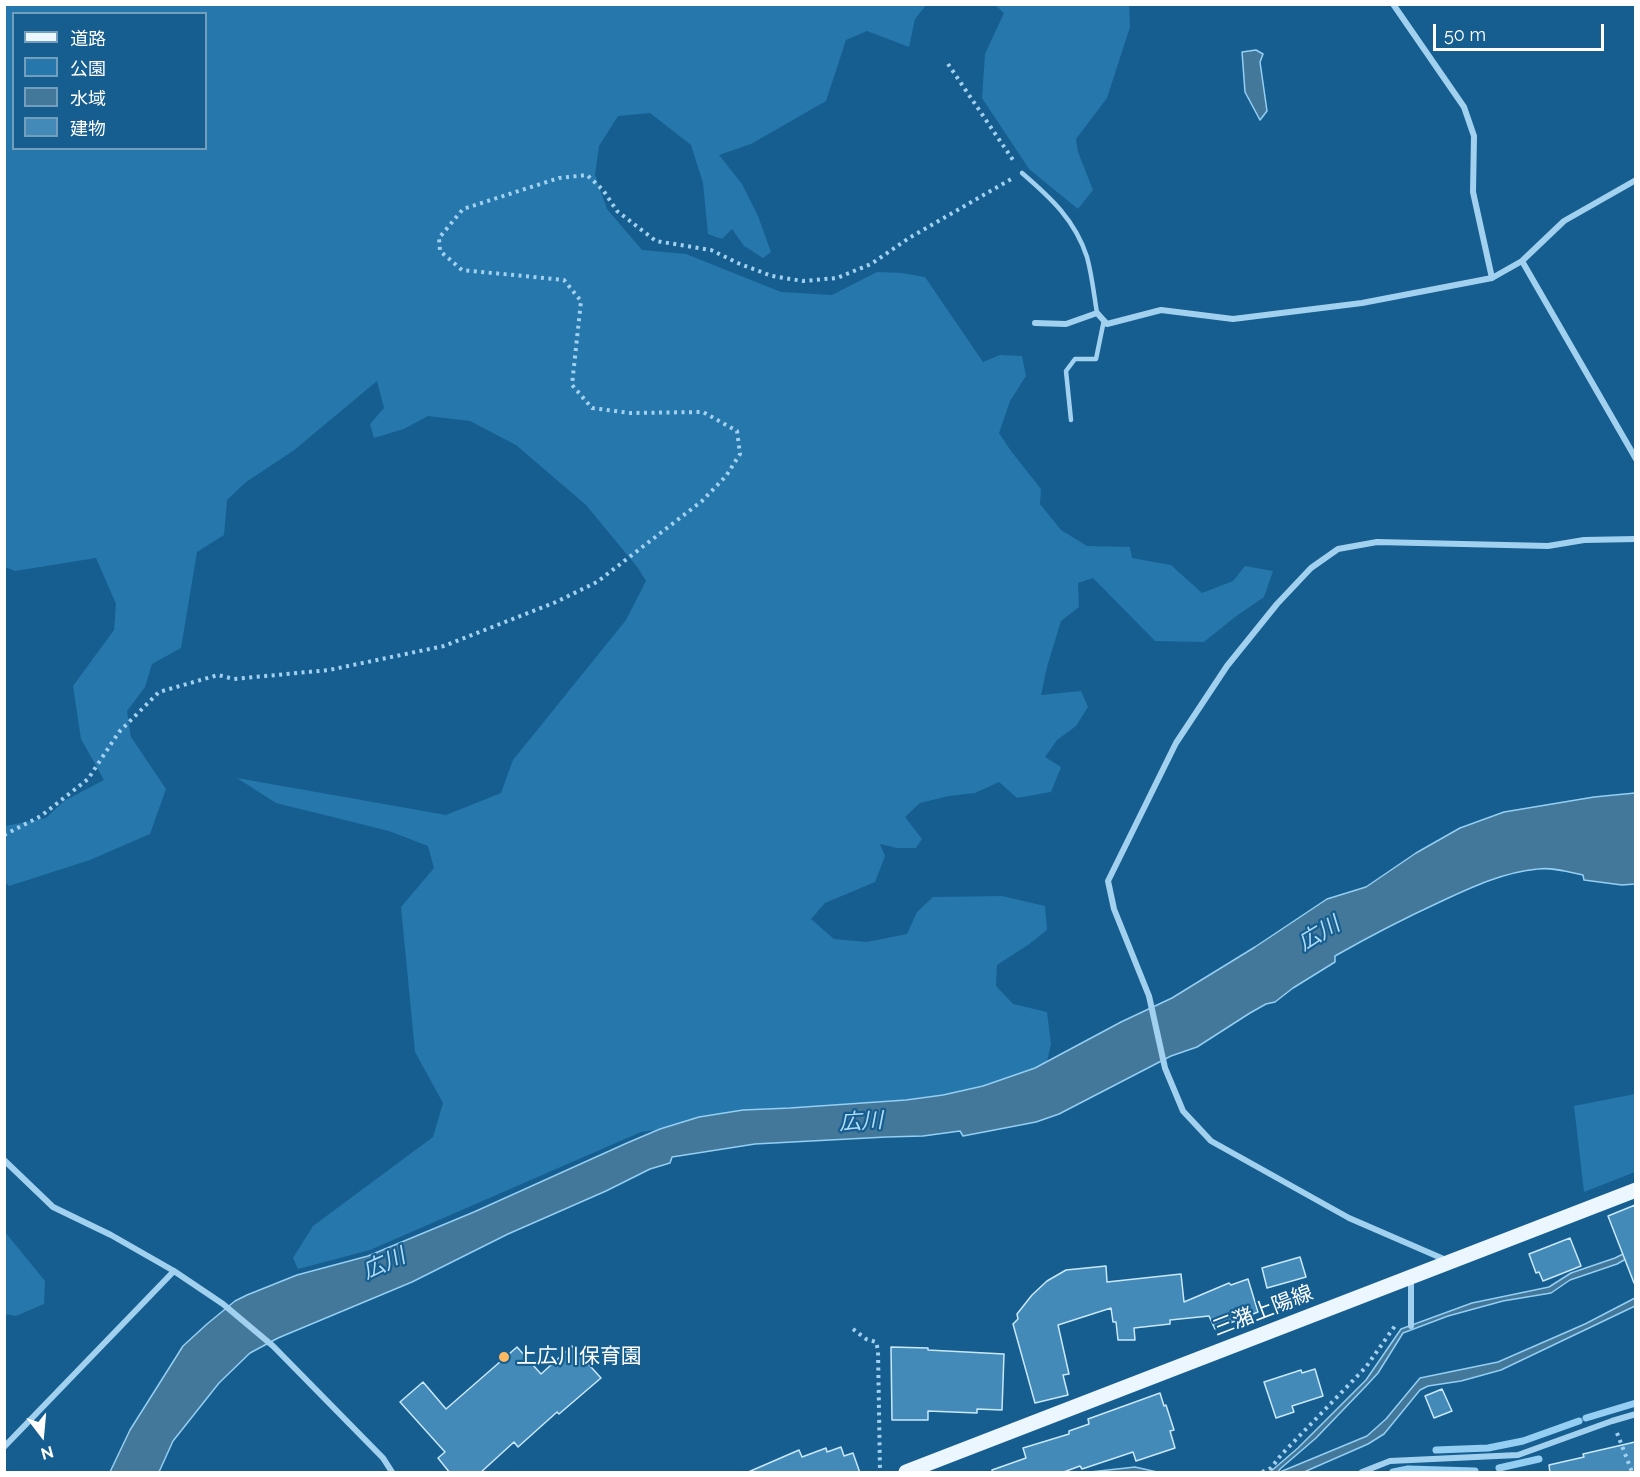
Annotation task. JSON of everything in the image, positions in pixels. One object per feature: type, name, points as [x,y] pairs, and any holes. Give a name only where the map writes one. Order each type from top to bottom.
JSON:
[{"type":"main road","name":"三潴上陽線","points":[[906,1473],[1635,1190]]},
{"type":"street","points":[[1393,4],[1464,107],[1471,126],[1474,136],[1473,192],[1492,278]]},
{"type":"street","points":[[1035,323],[1066,324],[1097,313],[1107,324],[1161,310],[1233,319],[1362,303],[1492,278],[1522,261],[1564,221],[1635,180]]},
{"type":"street","points":[[1522,261],[1635,459]]},
{"type":"street","points":[[1449,1262],[1348,1218],[1211,1141],[1183,1111],[1165,1068],[1149,996],[1114,909],[1108,881],[1176,743],[1227,666],[1277,604],[1311,568],[1338,549],[1377,542],[1548,546],[1584,540],[1635,539]]},
{"type":"street","points":[[4,1160],[53,1207],[111,1235],[174,1271],[222,1304],[273,1346],[383,1458],[392,1473]]},
{"type":"street","points":[[4,1447],[174,1271]]},
{"type":"street","points":[[1410,1277],[1412,1326]]},
{"type":"street","points":[[1362,1473],[1390,1461],[1518,1455],[1635,1414]]},
{"type":"lane","points":[[1022,173],[1052,199],[1073,225],[1087,258],[1097,313]]},
{"type":"lane","points":[[1071,420],[1066,371],[1075,359],[1096,359],[1104,320]]},
{"type":"path","points":[[4,835],[41,816],[88,779],[119,732],[159,692],[218,675],[234,679],[329,670],[444,645],[556,602],[597,582],[702,501],[726,476],[740,454],[737,431],[703,412],[630,413],[592,408],[572,385],[580,301],[564,280],[462,270],[440,251],[439,238],[463,209],[560,178],[587,176],[603,190],[617,211],[656,241],[711,250],[772,276],[803,281],[837,278],[871,264],[909,238],[1022,173],[948,64]]},
{"type":"path","points":[[1262,1473],[1271,1468],[1366,1366],[1411,1303]]},
{"type":"path","points":[[854,1329],[866,1339],[876,1342],[878,1350],[880,1473]]},
{"type":"path","points":[[1612,1421],[1632,1473]]},
{"type":"green space","points":[[927,4],[915,19],[909,47],[867,31],[846,40],[826,101],[751,144],[719,155],[742,184],[758,216],[771,252],[763,258],[744,246],[732,229],[722,239],[708,234],[703,183],[691,145],[650,113],[618,116],[599,146],[595,175],[607,209],[642,250],[686,254],[781,292],[832,295],[877,272],[925,277],[983,362],[1000,355],[1022,356],[1026,376],[1010,401],[999,433],[1041,489],[1040,504],[1061,530],[1087,546],[1130,547],[1132,558],[1171,565],[1202,593],[1233,581],[1245,566],[1273,571],[1264,597],[1204,642],[1155,641],[1093,578],[1078,583],[1079,607],[1061,621],[1041,695],[1081,691],[1088,707],[1076,726],[1057,740],[1045,757],[1061,767],[1051,792],[1017,798],[999,782],[975,793],[920,803],[905,817],[922,839],[916,848],[897,848],[880,844],[885,856],[875,882],[825,903],[811,919],[834,939],[867,942],[907,934],[917,912],[933,897],[1002,896],[1045,906],[1047,930],[997,965],[996,986],[1013,1004],[1047,1012],[1051,1044],[1043,1078],[810,1122],[737,1119],[641,1132],[370,1250],[298,1269],[293,1258],[313,1226],[433,1137],[443,1103],[415,1052],[401,907],[434,868],[428,846],[389,831],[276,803],[237,778],[446,815],[501,793],[513,760],[626,620],[646,581],[586,505],[516,445],[470,421],[428,416],[404,429],[374,438],[370,424],[384,408],[377,381],[293,451],[246,482],[227,500],[224,535],[197,552],[181,648],[152,664],[145,687],[127,711],[131,737],[166,789],[150,834],[90,860],[9,886],[5,883],[5,826],[46,818],[64,801],[104,780],[81,739],[73,686],[114,630],[116,604],[96,558],[15,571],[5,567],[5,5]]},
{"type":"green space","points":[[995,5],[1129,5],[1130,27],[1107,98],[1076,139],[1078,152],[1093,190],[1078,209],[1029,169],[982,98],[985,54],[1004,13]]},
{"type":"green space","points":[[1635,1094],[1635,1172],[1584,1192],[1574,1106]]},
{"type":"green space","points":[[5,1232],[45,1281],[44,1304],[16,1316],[5,1314]]},
{"type":"water","points":[[1256,50],[1263,54],[1260,62],[1267,111],[1260,120],[1245,92],[1242,52]]},
{"type":"water","name":"広川","points":[[1635,793],[1635,884],[1622,885],[1584,880],[1583,875],[1544,869],[1513,873],[1477,886],[1374,934],[1335,956],[1335,962],[1275,1002],[1250,1013],[1197,1047],[1171,1056],[1059,1114],[1036,1122],[963,1136],[960,1131],[923,1136],[755,1144],[672,1157],[670,1163],[650,1169],[508,1234],[412,1282],[278,1338],[250,1353],[219,1383],[173,1441],[159,1472],[110,1472],[130,1430],[183,1346],[235,1301],[247,1295],[297,1275],[368,1256],[474,1212],[660,1129],[699,1117],[743,1110],[906,1100],[943,1095],[983,1086],[1035,1068],[1121,1022],[1172,998],[1327,899],[1366,887],[1416,853],[1460,828],[1504,812],[1594,797]]},
{"type":"water","points":[[1635,1248],[1635,1254],[1617,1264],[1570,1280],[1551,1293],[1503,1301],[1448,1316],[1403,1333],[1378,1373],[1366,1386],[1316,1438],[1278,1472],[1270,1472],[1298,1448],[1366,1380],[1401,1329],[1472,1303],[1549,1287],[1571,1273],[1615,1258]]},
{"type":"water","points":[[1635,1298],[1635,1306],[1501,1370],[1461,1381],[1428,1386],[1420,1390],[1384,1434],[1368,1444],[1304,1472],[1280,1472],[1367,1436],[1386,1419],[1420,1378],[1498,1362],[1585,1324]]},
{"type":"water","points":[[1135,1467],[1157,1472],[1090,1472]]},
{"type":"building","points":[[1635,1205],[1635,1282],[1634,1283],[1608,1216]]},
{"type":"building","points":[[1570,1238],[1581,1266],[1543,1281],[1539,1272],[1536,1273],[1529,1254]]},
{"type":"building","points":[[1300,1257],[1306,1277],[1267,1288],[1262,1268]]},
{"type":"building","points":[[1106,1266],[1107,1282],[1181,1274],[1184,1302],[1229,1283],[1231,1285],[1248,1279],[1258,1312],[1215,1329],[1209,1316],[1170,1320],[1170,1324],[1134,1328],[1135,1340],[1118,1340],[1116,1322],[1113,1322],[1111,1308],[1058,1325],[1069,1374],[1063,1375],[1068,1395],[1035,1403],[1013,1324],[1018,1319],[1017,1314],[1047,1281],[1066,1270]]},
{"type":"building","points":[[572,1346],[601,1378],[559,1414],[557,1412],[518,1447],[514,1442],[480,1473],[450,1473],[438,1458],[445,1452],[400,1402],[423,1382],[446,1409],[517,1347],[541,1374]]},
{"type":"building","points":[[891,1347],[1004,1354],[1002,1410],[977,1409],[977,1413],[928,1411],[928,1420],[892,1420]]},
{"type":"building","points":[[1315,1369],[1323,1396],[1292,1406],[1294,1412],[1276,1418],[1264,1382],[1301,1370],[1302,1373]]},
{"type":"building","points":[[1442,1389],[1452,1411],[1434,1418],[1425,1396]]},
{"type":"building","points":[[1160,1393],[1174,1430],[1170,1431],[1175,1448],[1136,1461],[1133,1452],[1082,1469],[1080,1466],[1061,1473],[992,1473],[992,1470],[1026,1458],[1023,1448],[1069,1434],[1069,1431],[1089,1424],[1088,1419]]},
{"type":"building","points":[[1635,1442],[1635,1473],[1550,1473],[1549,1465],[1584,1457],[1583,1454]]},
{"type":"building","points":[[841,1447],[844,1456],[853,1453],[860,1473],[746,1473],[799,1450],[802,1457],[826,1448],[827,1452]]},
{"type":"waterway","points":[[1586,1418],[1636,1403]]},
{"type":"waterway","points":[[1436,1450],[1488,1448],[1523,1441],[1579,1421]]},
{"type":"waterway","points":[[1499,1468],[1539,1459]]},
{"type":"waterway","points":[[1393,1472],[1408,1469],[1475,1471]]},
{"type":"place","name":"上広川保育園","points":[[504,1357]]}]
